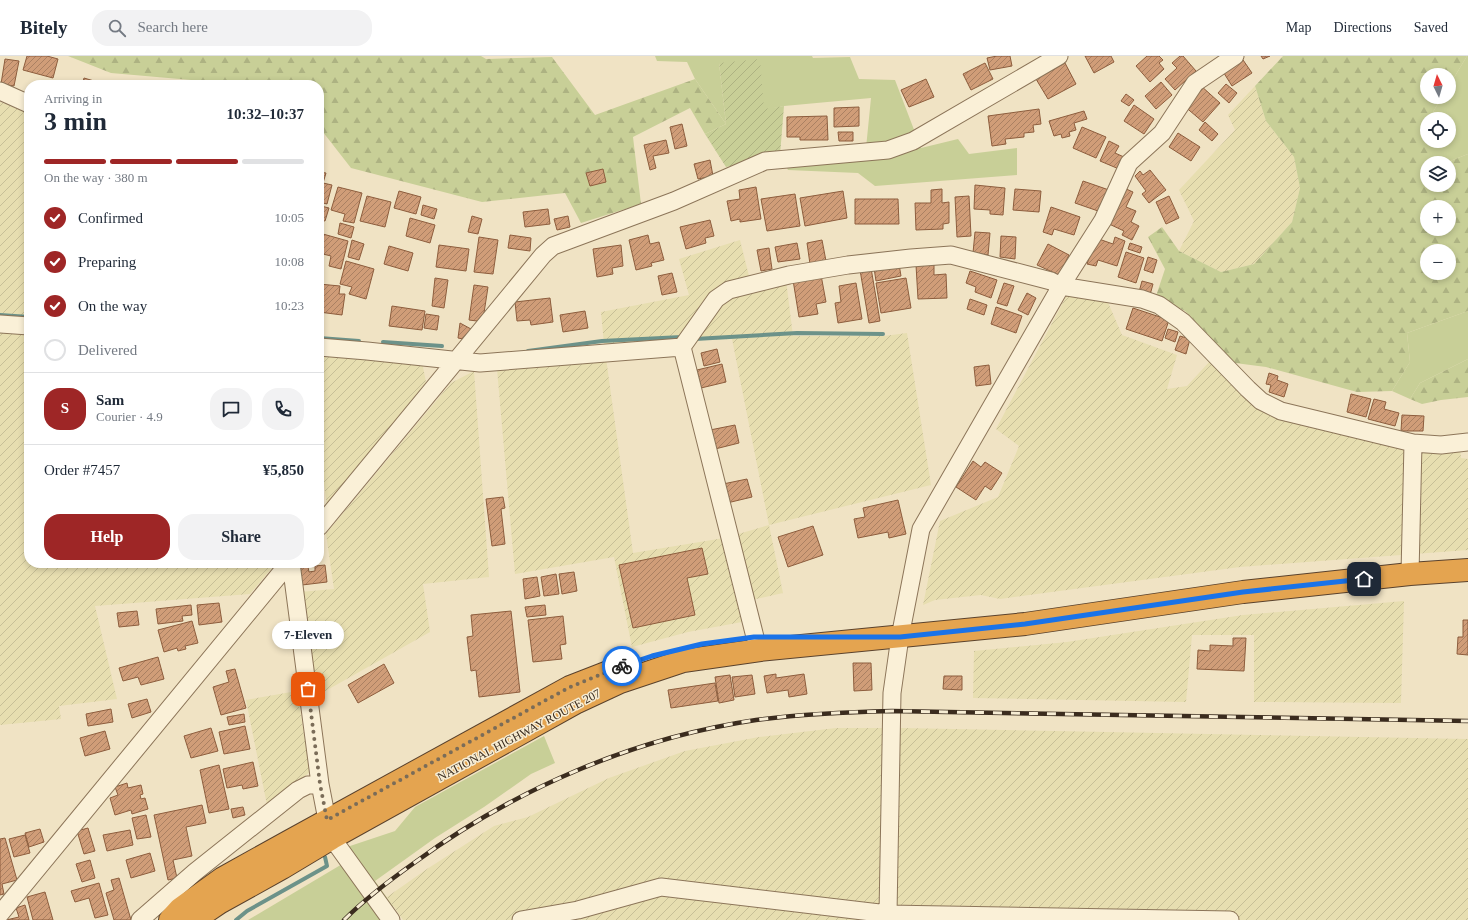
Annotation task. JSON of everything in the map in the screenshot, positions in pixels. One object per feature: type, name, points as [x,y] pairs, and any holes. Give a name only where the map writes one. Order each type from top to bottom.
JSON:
[{"type":"highway","name":"NATIONAL HIGHWAY ROUTE 207","points":[[170,920],[180,909],[223,878],[330,829],[577,702],[620,682],[683,661],[760,650],[1025,624],[1243,592],[1410,574],[1468,570]]},
{"type":"highway","name":"NATIONAL HIGHWAY ROUTE 207","points":[[194,920],[219,903],[282,868],[330,829],[570,687],[610,670],[652,656],[702,644],[754,637],[900,637]]},
{"type":"street","points":[[324,521],[543,255],[553,246],[674,201],[765,161],[888,150],[913,141],[1059,56]]},
{"type":"street","points":[[888,914],[892,694],[900,637],[921,529],[1061,286],[1103,220],[1129,163],[1162,133],[1195,83],[1235,56]]},
{"type":"street","points":[[0,91],[24,102]]},
{"type":"street","points":[[754,637],[682,347],[716,299],[728,290],[789,275],[848,265],[951,255],[1061,286],[1142,299],[1159,305],[1183,322],[1261,401],[1281,411],[1413,443],[1441,445],[1468,442]]},
{"type":"street","points":[[0,324],[24,326]]},
{"type":"street","points":[[324,347],[480,363],[682,347]]},
{"type":"street","points":[[1410,574],[1413,443]]},
{"type":"street","points":[[0,914],[286,568]]},
{"type":"street","points":[[291,568],[320,784],[330,829],[391,920]]},
{"type":"street","points":[[140,920],[195,872],[298,790],[308,785],[320,784]]},
{"type":"street","points":[[521,920],[578,910],[661,887],[888,914],[1028,919],[1230,920]]},
{"type":"shaded area","points":[[1255,86],[1266,121],[1294,157],[1300,188],[1292,222],[1254,264],[1221,272],[1179,251],[1194,221],[1179,190],[1235,130],[1228,115]]},
{"type":"shaded area","points":[[0,102],[24,111],[24,568],[272,568],[250,594],[95,606],[117,699],[59,706],[61,719],[0,725]]},
{"type":"shaded area","points":[[740,240],[752,288],[786,280],[793,336],[884,336],[907,333],[931,485],[769,525],[732,339],[604,344],[601,312],[689,295],[679,259]]},
{"type":"shaded area","points":[[1068,293],[1107,300],[1122,335],[1177,355],[1167,389],[1187,386],[1211,360],[1246,394],[1460,448],[1461,458],[1468,459],[1468,550],[1240,567],[1000,599],[981,595],[935,600],[923,605],[940,521],[998,497],[1019,446],[996,429]]},
{"type":"shaded area","points":[[324,354],[422,362],[426,382],[327,506],[324,484]]},
{"type":"shaded area","points":[[606,358],[633,553],[724,538],[742,622],[688,632],[632,647],[614,557],[515,574],[497,369]]},
{"type":"shaded area","points":[[474,371],[489,577],[423,584],[430,632],[313,698],[300,592],[334,589],[326,534],[451,383]]},
{"type":"shaded area","points":[[769,525],[783,593],[752,600],[735,535]]},
{"type":"shaded area","points":[[1404,601],[1401,703],[1254,702],[1254,635],[1192,635],[1186,702],[973,698],[974,651],[1067,642],[1243,615]]},
{"type":"shaded area","points":[[297,691],[310,772],[267,805],[246,700]]},
{"type":"shaded area","points":[[836,728],[1468,739],[1468,920],[403,920],[387,897],[427,869],[494,826],[528,817],[609,778],[685,751],[759,737]]},
{"type":"green space","points":[[68,56],[481,56],[486,59],[552,57],[595,115],[695,79],[726,124],[705,134],[690,108],[633,137],[641,204],[581,223],[565,193],[482,202],[351,168],[324,133],[324,80],[191,80],[111,73]]},
{"type":"green space","points":[[655,56],[850,57],[859,79],[895,80],[921,148],[958,139],[969,154],[1017,148],[1017,175],[875,186],[858,173],[788,170],[780,155],[866,148],[871,98],[784,106],[764,110],[719,63],[726,124],[695,79],[687,62],[657,61]]},
{"type":"green space","points":[[1283,56],[1467,56],[1456,74],[1456,68],[1420,68],[1420,104],[1438,104],[1433,112],[1420,112],[1420,148],[1434,148],[1434,156],[1420,156],[1420,192],[1456,192],[1456,159],[1468,154],[1468,311],[1407,333],[1410,362],[1392,391],[1357,392],[1266,367],[1235,363],[1185,311],[1156,296],[1165,269],[1148,237],[1162,227],[1179,251],[1221,272],[1254,264],[1292,222],[1300,188],[1294,157],[1266,121],[1255,86]]},
{"type":"green space","points":[[1468,56],[1468,154],[1456,159],[1456,156],[1434,156],[1434,148],[1456,148],[1456,112],[1433,112],[1438,104],[1456,104],[1456,74]]},
{"type":"green space","points":[[760,59],[764,109],[784,106],[780,155],[726,167],[705,134],[726,124],[719,63]]},
{"type":"green space","points":[[1468,311],[1468,359],[1420,383],[1410,399],[1392,391],[1410,362],[1407,333]]},
{"type":"green space","points":[[1468,359],[1468,397],[1422,404],[1410,399],[1420,383]]},
{"type":"green space","points":[[544,736],[555,763],[531,774],[484,807],[435,838],[375,881],[393,906],[380,920],[248,920],[354,857],[347,847],[395,831],[415,807]]},
{"type":"building","points":[[27,56],[47,56],[58,59],[53,78],[23,70]]},
{"type":"building","points":[[1010,56],[1012,66],[990,70],[987,58]]},
{"type":"building","points":[[1085,56],[1111,56],[1114,62],[1094,73]]},
{"type":"building","points":[[1147,56],[1159,56],[1163,60],[1159,63],[1164,69],[1150,82],[1136,66]]},
{"type":"building","points":[[1180,56],[1183,56],[1196,71],[1175,90],[1165,79],[1177,68],[1172,63]]},
{"type":"building","points":[[1261,56],[1270,56],[1263,59]]},
{"type":"building","points":[[1241,57],[1252,73],[1232,86],[1222,70]]},
{"type":"building","points":[[5,59],[19,61],[14,86],[1,84]]},
{"type":"building","points":[[985,63],[993,79],[971,90],[963,74]]},
{"type":"building","points":[[1065,63],[1076,84],[1048,99],[1036,79]]},
{"type":"building","points":[[926,79],[934,97],[909,107],[901,90]]},
{"type":"building","points":[[1161,82],[1172,95],[1156,109],[1145,96]]},
{"type":"building","points":[[1226,84],[1237,93],[1229,103],[1218,93]]},
{"type":"building","points":[[1200,85],[1220,103],[1203,122],[1183,105]]},
{"type":"building","points":[[1126,94],[1134,100],[1129,106],[1121,101]]},
{"type":"building","points":[[1134,105],[1154,119],[1144,134],[1124,121]]},
{"type":"building","points":[[859,107],[859,126],[834,127],[834,108]]},
{"type":"building","points":[[1039,109],[1041,124],[1033,125],[1034,132],[1024,133],[1024,137],[1005,139],[1006,144],[992,146],[988,116]]},
{"type":"building","points":[[1084,111],[1087,119],[1074,123],[1076,130],[1069,132],[1070,136],[1062,138],[1061,134],[1054,136],[1049,121]]},
{"type":"building","points":[[827,116],[828,140],[800,140],[800,137],[787,137],[787,117]]},
{"type":"building","points":[[1205,122],[1218,134],[1212,141],[1199,130]]},
{"type":"building","points":[[682,124],[687,146],[675,149],[670,127]]},
{"type":"building","points":[[1082,127],[1106,137],[1096,158],[1073,148]]},
{"type":"building","points":[[838,132],[853,132],[853,141],[839,141]]},
{"type":"building","points":[[1178,133],[1200,147],[1191,161],[1169,147]]},
{"type":"building","points":[[666,140],[669,153],[653,156],[656,168],[650,170],[644,145]]},
{"type":"building","points":[[1109,141],[1119,146],[1115,153],[1124,157],[1119,169],[1100,161]]},
{"type":"building","points":[[710,160],[713,176],[698,179],[694,164]]},
{"type":"building","points":[[603,169],[606,182],[590,186],[586,173]]},
{"type":"building","points":[[1150,170],[1166,190],[1149,203],[1142,194],[1146,191],[1135,176],[1140,171],[1143,175]]},
{"type":"building","points":[[1083,181],[1109,190],[1101,212],[1075,203]]},
{"type":"building","points":[[324,183],[332,185],[327,204],[324,203]]},
{"type":"building","points":[[975,185],[1005,188],[1003,215],[990,214],[990,210],[974,209]]},
{"type":"building","points":[[338,187],[362,193],[354,223],[343,221],[345,214],[331,210]]},
{"type":"building","points":[[756,187],[761,219],[740,222],[740,219],[731,221],[727,201],[740,199],[739,190]]},
{"type":"building","points":[[1124,188],[1133,192],[1126,207],[1136,211],[1131,222],[1139,226],[1132,240],[1122,235],[1124,231],[1107,223]]},
{"type":"building","points":[[942,189],[942,203],[949,202],[949,223],[943,224],[943,229],[916,230],[915,203],[931,203],[931,190]]},
{"type":"building","points":[[1015,189],[1041,191],[1039,212],[1013,210]]},
{"type":"building","points":[[399,191],[421,197],[416,214],[394,208]]},
{"type":"building","points":[[843,191],[847,218],[805,226],[800,198]]},
{"type":"building","points":[[795,194],[800,226],[767,231],[761,199]]},
{"type":"building","points":[[367,196],[391,202],[385,227],[360,221]]},
{"type":"building","points":[[969,196],[971,236],[957,237],[955,197]]},
{"type":"building","points":[[1169,196],[1179,218],[1166,224],[1156,202]]},
{"type":"building","points":[[855,199],[898,199],[899,224],[855,224]]},
{"type":"building","points":[[423,205],[437,209],[434,219],[421,215]]},
{"type":"building","points":[[324,207],[329,208],[324,221]]},
{"type":"building","points":[[1051,207],[1080,217],[1074,235],[1054,229],[1052,235],[1043,232]]},
{"type":"building","points":[[548,209],[550,224],[525,227],[523,212]]},
{"type":"building","points":[[472,216],[482,219],[478,234],[468,232]]},
{"type":"building","points":[[568,216],[570,227],[557,230],[554,219]]},
{"type":"building","points":[[410,218],[435,225],[430,243],[406,236]]},
{"type":"building","points":[[710,220],[714,236],[705,238],[706,243],[686,249],[680,227]]},
{"type":"building","points":[[340,223],[354,227],[351,238],[338,234]]},
{"type":"building","points":[[975,232],[990,233],[988,255],[973,253]]},
{"type":"building","points":[[324,234],[348,241],[341,269],[329,266],[331,256],[324,254]]},
{"type":"building","points":[[510,235],[531,238],[530,251],[508,248]]},
{"type":"building","points":[[648,235],[650,244],[659,242],[664,260],[651,263],[652,266],[636,270],[629,240]]},
{"type":"building","points":[[1001,236],[1016,237],[1015,259],[1000,257]]},
{"type":"building","points":[[479,237],[498,240],[493,274],[474,272]]},
{"type":"building","points":[[1115,237],[1125,241],[1117,266],[1098,260],[1096,266],[1087,264],[1096,238],[1113,244]]},
{"type":"building","points":[[352,240],[364,244],[359,260],[348,257]]},
{"type":"building","points":[[822,240],[826,261],[810,264],[807,243]]},
{"type":"building","points":[[797,243],[800,259],[778,262],[775,247]]},
{"type":"building","points":[[1130,243],[1142,247],[1140,253],[1128,249]]},
{"type":"building","points":[[1048,244],[1069,255],[1059,275],[1037,265]]},
{"type":"building","points":[[439,245],[469,249],[466,271],[436,267]]},
{"type":"building","points":[[621,245],[623,266],[612,268],[613,274],[597,277],[593,249]]},
{"type":"building","points":[[389,246],[413,253],[408,271],[384,264]]},
{"type":"building","points":[[769,248],[772,269],[761,271],[757,250]]},
{"type":"building","points":[[1126,252],[1144,258],[1136,283],[1118,277]]},
{"type":"building","points":[[1148,257],[1157,260],[1153,273],[1144,270]]},
{"type":"building","points":[[346,261],[374,269],[366,299],[349,294],[352,287],[340,284]]},
{"type":"building","points":[[899,264],[901,276],[876,281],[874,268]]},
{"type":"building","points":[[934,264],[934,275],[946,274],[947,298],[918,299],[916,265]]},
{"type":"building","points":[[871,268],[880,321],[869,323],[860,270]]},
{"type":"building","points":[[970,271],[997,280],[991,298],[975,292],[976,287],[966,283]]},
{"type":"building","points":[[672,273],[677,292],[662,295],[658,276]]},
{"type":"building","points":[[821,275],[826,302],[816,304],[818,314],[799,317],[793,280]]},
{"type":"building","points":[[435,278],[448,280],[444,308],[432,306]]},
{"type":"building","points":[[906,278],[911,308],[881,313],[876,283]]},
{"type":"building","points":[[1142,281],[1153,284],[1150,295],[1139,292]]},
{"type":"building","points":[[856,283],[862,319],[838,323],[835,303],[841,302],[839,286]]},
{"type":"building","points":[[1004,283],[1014,286],[1007,306],[997,303]]},
{"type":"building","points":[[324,284],[340,286],[339,294],[345,294],[342,315],[324,313]]},
{"type":"building","points":[[474,285],[488,287],[484,313],[477,321],[469,320]]},
{"type":"building","points":[[1027,293],[1036,298],[1028,315],[1018,310]]},
{"type":"building","points":[[550,298],[553,322],[531,325],[530,320],[517,321],[515,302]]},
{"type":"building","points":[[970,299],[987,305],[984,315],[967,309]]},
{"type":"building","points":[[392,306],[425,311],[422,330],[389,326]]},
{"type":"building","points":[[996,307],[1022,316],[1016,333],[991,324]]},
{"type":"building","points":[[1133,308],[1169,320],[1162,341],[1126,329]]},
{"type":"building","points":[[585,311],[588,328],[563,332],[560,315]]},
{"type":"building","points":[[426,314],[439,316],[437,330],[424,328]]},
{"type":"building","points":[[460,323],[471,329],[463,339],[458,338]]},
{"type":"building","points":[[1168,329],[1178,332],[1175,342],[1165,338]]},
{"type":"building","points":[[1180,336],[1190,339],[1186,354],[1175,350]]},
{"type":"building","points":[[717,349],[720,362],[704,366],[701,353]]},
{"type":"building","points":[[722,364],[726,382],[701,388],[697,370]]},
{"type":"building","points":[[989,365],[991,384],[976,386],[974,367]]},
{"type":"building","points":[[1269,373],[1278,376],[1277,380],[1288,384],[1284,397],[1269,392],[1271,385],[1266,384]]},
{"type":"building","points":[[1351,394],[1371,399],[1366,417],[1347,412]]},
{"type":"building","points":[[1374,399],[1386,402],[1384,409],[1399,413],[1395,426],[1368,419]]},
{"type":"building","points":[[1402,415],[1424,416],[1423,431],[1401,431]]},
{"type":"building","points":[[735,425],[739,443],[715,449],[710,430]]},
{"type":"building","points":[[973,461],[981,467],[985,462],[1002,473],[991,490],[985,486],[976,500],[956,487]]},
{"type":"building","points":[[747,479],[752,497],[727,503],[723,484]]},
{"type":"building","points":[[503,497],[505,508],[501,509],[505,544],[492,546],[486,499]]},
{"type":"building","points":[[898,500],[906,534],[889,538],[888,532],[858,538],[854,519],[865,517],[863,508]]},
{"type":"building","points":[[813,526],[823,555],[788,567],[778,537]]},
{"type":"building","points":[[702,548],[708,574],[687,578],[695,615],[633,628],[619,565]]},
{"type":"building","points":[[324,565],[327,582],[302,585],[300,568],[308,568],[309,572],[315,571],[315,568],[324,568]]},
{"type":"building","points":[[574,572],[577,591],[562,594],[559,574]]},
{"type":"building","points":[[556,574],[559,594],[544,596],[541,577]]},
{"type":"building","points":[[537,577],[540,596],[525,599],[523,579]]},
{"type":"building","points":[[219,603],[222,622],[199,625],[197,605]]},
{"type":"building","points":[[191,605],[192,615],[182,616],[183,621],[158,624],[156,609]]},
{"type":"building","points":[[545,605],[546,615],[527,617],[525,607]]},
{"type":"building","points":[[137,611],[139,625],[119,627],[117,613]]},
{"type":"building","points":[[511,611],[520,692],[479,697],[476,670],[471,671],[467,637],[473,636],[471,615]]},
{"type":"building","points":[[563,616],[566,644],[560,645],[562,659],[533,662],[528,620]]},
{"type":"building","points":[[1463,620],[1468,620],[1468,655],[1457,654],[1458,637],[1463,637]]},
{"type":"building","points":[[192,621],[198,643],[185,646],[186,649],[178,651],[177,648],[164,652],[158,630]]},
{"type":"building","points":[[1233,638],[1246,638],[1244,671],[1197,669],[1198,650],[1210,651],[1210,645],[1233,646]]},
{"type":"building","points":[[158,657],[164,679],[141,685],[138,677],[123,681],[119,668]]},
{"type":"building","points":[[853,663],[871,663],[872,690],[854,691]]},
{"type":"building","points":[[384,664],[394,683],[358,703],[348,685]]},
{"type":"building","points":[[235,669],[246,708],[221,715],[213,687],[229,682],[226,671]]},
{"type":"building","points":[[776,674],[776,678],[804,674],[807,694],[789,697],[788,690],[767,693],[764,676]]},
{"type":"building","points":[[730,675],[734,700],[719,703],[715,677]]},
{"type":"building","points":[[752,675],[755,694],[735,697],[732,677]]},
{"type":"building","points":[[944,676],[962,676],[962,690],[943,689]]},
{"type":"building","points":[[715,683],[718,701],[671,708],[668,690]]},
{"type":"building","points":[[147,699],[151,712],[132,718],[128,704]]},
{"type":"building","points":[[111,709],[113,722],[88,726],[86,714]]},
{"type":"building","points":[[244,714],[245,722],[229,725],[227,717]]},
{"type":"building","points":[[245,726],[250,749],[224,754],[219,732]]},
{"type":"building","points":[[211,728],[218,751],[191,758],[184,736]]},
{"type":"building","points":[[105,731],[110,749],[85,756],[80,738]]},
{"type":"building","points":[[253,762],[258,786],[243,789],[242,785],[227,788],[223,769]]},
{"type":"building","points":[[219,765],[229,809],[209,813],[200,770]]},
{"type":"building","points":[[127,783],[128,788],[141,785],[143,794],[140,795],[141,799],[145,798],[148,809],[132,814],[131,810],[115,815],[110,798],[118,795],[115,787]]},
{"type":"building","points":[[202,805],[206,823],[186,827],[192,856],[173,860],[177,878],[168,880],[154,815]]},
{"type":"building","points":[[243,807],[245,815],[233,818],[231,809]]},
{"type":"building","points":[[146,815],[151,837],[137,839],[132,818]]},
{"type":"building","points":[[88,828],[95,851],[84,854],[77,831]]},
{"type":"building","points":[[40,829],[44,842],[29,847],[25,833]]},
{"type":"building","points":[[130,830],[133,845],[107,851],[103,835]]},
{"type":"building","points":[[25,835],[30,853],[14,857],[9,839]]},
{"type":"building","points":[[5,838],[17,880],[2,884],[4,894],[0,895],[0,839]]},
{"type":"building","points":[[150,853],[155,871],[131,878],[126,860]]},
{"type":"building","points":[[90,860],[95,878],[82,882],[76,864]]},
{"type":"building","points":[[119,878],[131,920],[114,920],[106,893],[114,890],[111,880]]},
{"type":"building","points":[[99,883],[108,915],[95,918],[89,898],[75,902],[71,891]]},
{"type":"building","points":[[45,892],[53,920],[33,920],[27,897]]},
{"type":"building","points":[[25,905],[29,920],[6,920],[19,917],[16,908]]},
{"type":"waterway","points":[[0,315],[24,317]]},
{"type":"waterway","points":[[695,339],[797,333],[883,334]]},
{"type":"waterway","points":[[528,351],[602,341],[682,337]]},
{"type":"waterway","points":[[324,338],[359,341]]},
{"type":"waterway","points":[[383,342],[442,346]]},
{"type":"waterway","points":[[236,920],[247,911],[327,866],[325,857]]},
{"type":"railway","points":[[344,920],[387,883],[453,836],[534,790],[577,770],[620,754],[710,728],[790,716],[892,711],[1468,721]]},
{"type":"way so far","points":[[308,689],[320,784],[327,820],[570,687],[622,666]]},
{"type":"place","name":"7-Eleven","points":[[308,689]]},
{"type":"route","points":[[622,666],[652,656],[702,644],[754,637],[900,637],[1025,624],[1243,592],[1364,579]]}]
